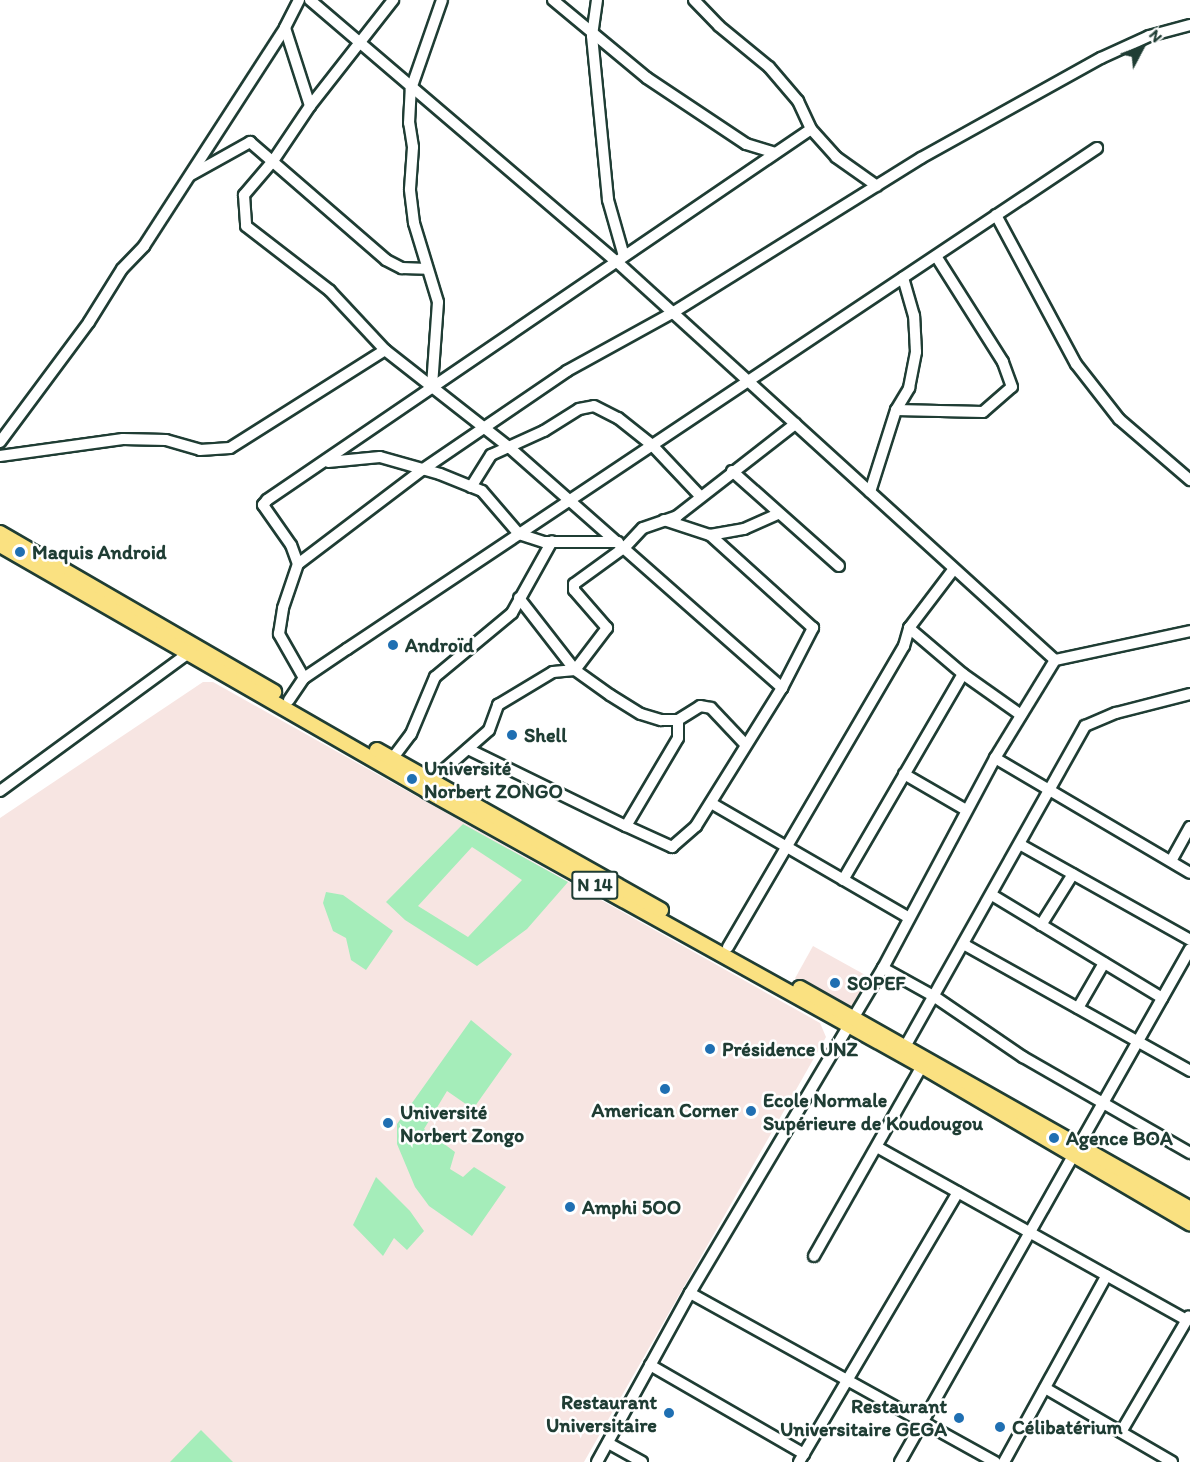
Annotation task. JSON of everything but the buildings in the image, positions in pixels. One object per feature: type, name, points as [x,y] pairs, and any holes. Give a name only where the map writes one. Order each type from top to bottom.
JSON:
[{"type":"main road","name":"N 14","points":[[0,533],[192,651],[289,700],[431,782],[728,947],[851,1021],[906,1045],[925,1062]]},
{"type":"main road","name":"N 14","points":[[0,545],[925,1062],[1076,1150],[1190,1223]]},
{"type":"main road","name":"N 14","points":[[1076,1150],[1190,1209]]},
{"type":"street","points":[[0,442],[89,322],[122,269],[144,246],[285,28],[299,0]]},
{"type":"street","points":[[310,0],[357,43],[620,259],[672,313],[1055,660]]},
{"type":"street","points":[[393,0],[357,43],[273,161],[244,195],[246,226],[330,291],[385,350],[510,448],[569,501],[622,544],[782,688]]},
{"type":"street","points":[[432,386],[438,302],[414,223],[410,189],[411,88],[442,0]]},
{"type":"street","points":[[553,0],[592,36],[746,144],[775,153]]},
{"type":"street","points":[[597,0],[592,36],[608,200],[620,259]]},
{"type":"street","points":[[694,0],[719,26],[769,67],[798,101],[811,129],[836,157],[877,186]]},
{"type":"street","points":[[304,678],[279,634],[283,608],[298,564],[422,470],[567,371],[672,313],[877,186],[1101,58],[1149,36],[1190,26]]},
{"type":"street","points":[[285,28],[310,106]]},
{"type":"street","points":[[298,564],[291,545],[263,505],[432,386],[811,129]]},
{"type":"street","points":[[190,175],[250,142],[386,260],[402,268],[428,269]]},
{"type":"street","points":[[289,700],[304,678],[746,380],[1097,148]]},
{"type":"street","points":[[996,215],[1076,364],[1119,419],[1190,480]]},
{"type":"street","points":[[896,410],[983,412],[1012,387],[1003,362],[936,256]]},
{"type":"street","points":[[870,492],[896,410],[909,388],[916,352],[914,316],[903,278]]},
{"type":"street","points":[[0,456],[123,439],[166,440],[200,450],[230,448],[385,350]]},
{"type":"street","points":[[471,487],[491,455],[510,448],[579,409],[594,406],[618,417],[652,445],[701,497]]},
{"type":"street","points":[[431,782],[489,730],[498,705],[553,672],[575,670],[607,628],[574,590],[574,584],[643,528],[660,519],[677,516],[795,424]]},
{"type":"street","points":[[325,462],[359,456],[380,458],[482,491],[519,534],[552,541],[622,544]]},
{"type":"street","points":[[732,471],[839,566]]},
{"type":"street","points":[[710,535],[744,529],[778,514]]},
{"type":"street","points":[[468,749],[672,847],[696,826],[782,688],[813,628],[710,535],[660,519]]},
{"type":"street","points":[[392,759],[411,734],[435,677],[512,613],[552,541]]},
{"type":"street","points":[[728,947],[904,645],[909,628],[953,570]]},
{"type":"street","points":[[519,598],[575,670],[641,714],[678,720],[700,706],[711,708],[745,744]]},
{"type":"street","points":[[909,628],[963,674],[1021,715]]},
{"type":"street","points":[[597,1462],[690,1293],[883,969],[908,917],[966,810],[1055,660],[1190,631]]},
{"type":"street","points":[[0,790],[192,651]]},
{"type":"street","points":[[843,880],[963,674]]},
{"type":"street","points":[[906,1045],[1052,790],[1085,726],[1116,713],[1190,694]]},
{"type":"street","points":[[626,826],[678,738],[678,720]]},
{"type":"street","points":[[995,758],[1190,873]]},
{"type":"street","points":[[904,774],[966,810]]},
{"type":"street","points":[[711,803],[908,917]]},
{"type":"street","points":[[1171,861],[1190,827]]},
{"type":"street","points":[[1021,845],[1190,940]]},
{"type":"street","points":[[1041,925],[1073,874]]},
{"type":"street","points":[[992,895],[1162,998]]},
{"type":"street","points":[[965,945],[1190,1071]]},
{"type":"street","points":[[900,1462],[1190,949]]},
{"type":"street","points":[[1078,1008],[1104,963]]},
{"type":"street","points":[[883,969],[935,997],[1023,1057],[1190,1153]]},
{"type":"street","points":[[814,1256],[925,1062]]},
{"type":"street","points":[[878,1146],[1107,1275],[1189,1318],[1121,1432]]},
{"type":"street","points":[[650,1365],[802,1458],[958,1192]]},
{"type":"street","points":[[1004,1462],[1107,1275]]},
{"type":"street","points":[[690,1293],[995,1462]]},
{"type":"street","points":[[1045,1388],[1172,1462]]},
{"type":"street","points":[[608,1443],[642,1462]]},
{"type":"shaded area","name":"Université Norbert Zongo","points":[[203,682],[213,682],[820,1023],[826,1037],[584,1462],[0,1462],[0,818]]},
{"type":"shaded area","points":[[813,946],[872,979],[855,1011],[795,978]]},
{"type":"green space","points":[[463,824],[568,882],[527,929],[477,966],[405,920],[386,902]],"holes":[[[472,847],[522,880],[468,937],[418,906]]]},
{"type":"green space","points":[[326,892],[343,895],[393,931],[366,970],[351,960],[346,938],[333,931],[323,903]]},
{"type":"green space","points":[[471,1020],[512,1054],[473,1109],[447,1091],[424,1129],[455,1152],[450,1169],[463,1177],[474,1167],[506,1187],[472,1236],[429,1206],[415,1187],[397,1144],[397,1124]]},
{"type":"green space","points":[[376,1177],[410,1211],[424,1231],[407,1250],[394,1238],[383,1256],[353,1225]]},
{"type":"green space","points":[[201,1430],[233,1462],[170,1462]]},
{"type":"place","name":"Maquis Android","points":[[20,552]]},
{"type":"place","name":"Androïd","points":[[393,645]]},
{"type":"place","name":"Shell","points":[[512,735]]},
{"type":"place","name":"Université Norbert ZONGO","points":[[412,779]]},
{"type":"place","name":"SOPEF","points":[[835,983]]},
{"type":"place","name":"Présidence UNZ","points":[[710,1049]]},
{"type":"place","name":"American Corner","points":[[665,1089]]},
{"type":"place","name":"Ecole Normale Supérieure de Koudougou","points":[[751,1111]]},
{"type":"place","name":"Université Norbert Zongo","points":[[388,1123]]},
{"type":"place","name":"Agence BOA","points":[[1054,1138]]},
{"type":"place","name":"Amphi 5OO","points":[[570,1207]]},
{"type":"place","name":"Restaurant Universitaire","points":[[669,1413]]},
{"type":"place","name":"Restaurant Universitaire GEGA","points":[[959,1418]]},
{"type":"place","name":"Célibatérium","points":[[1000,1427]]}]
